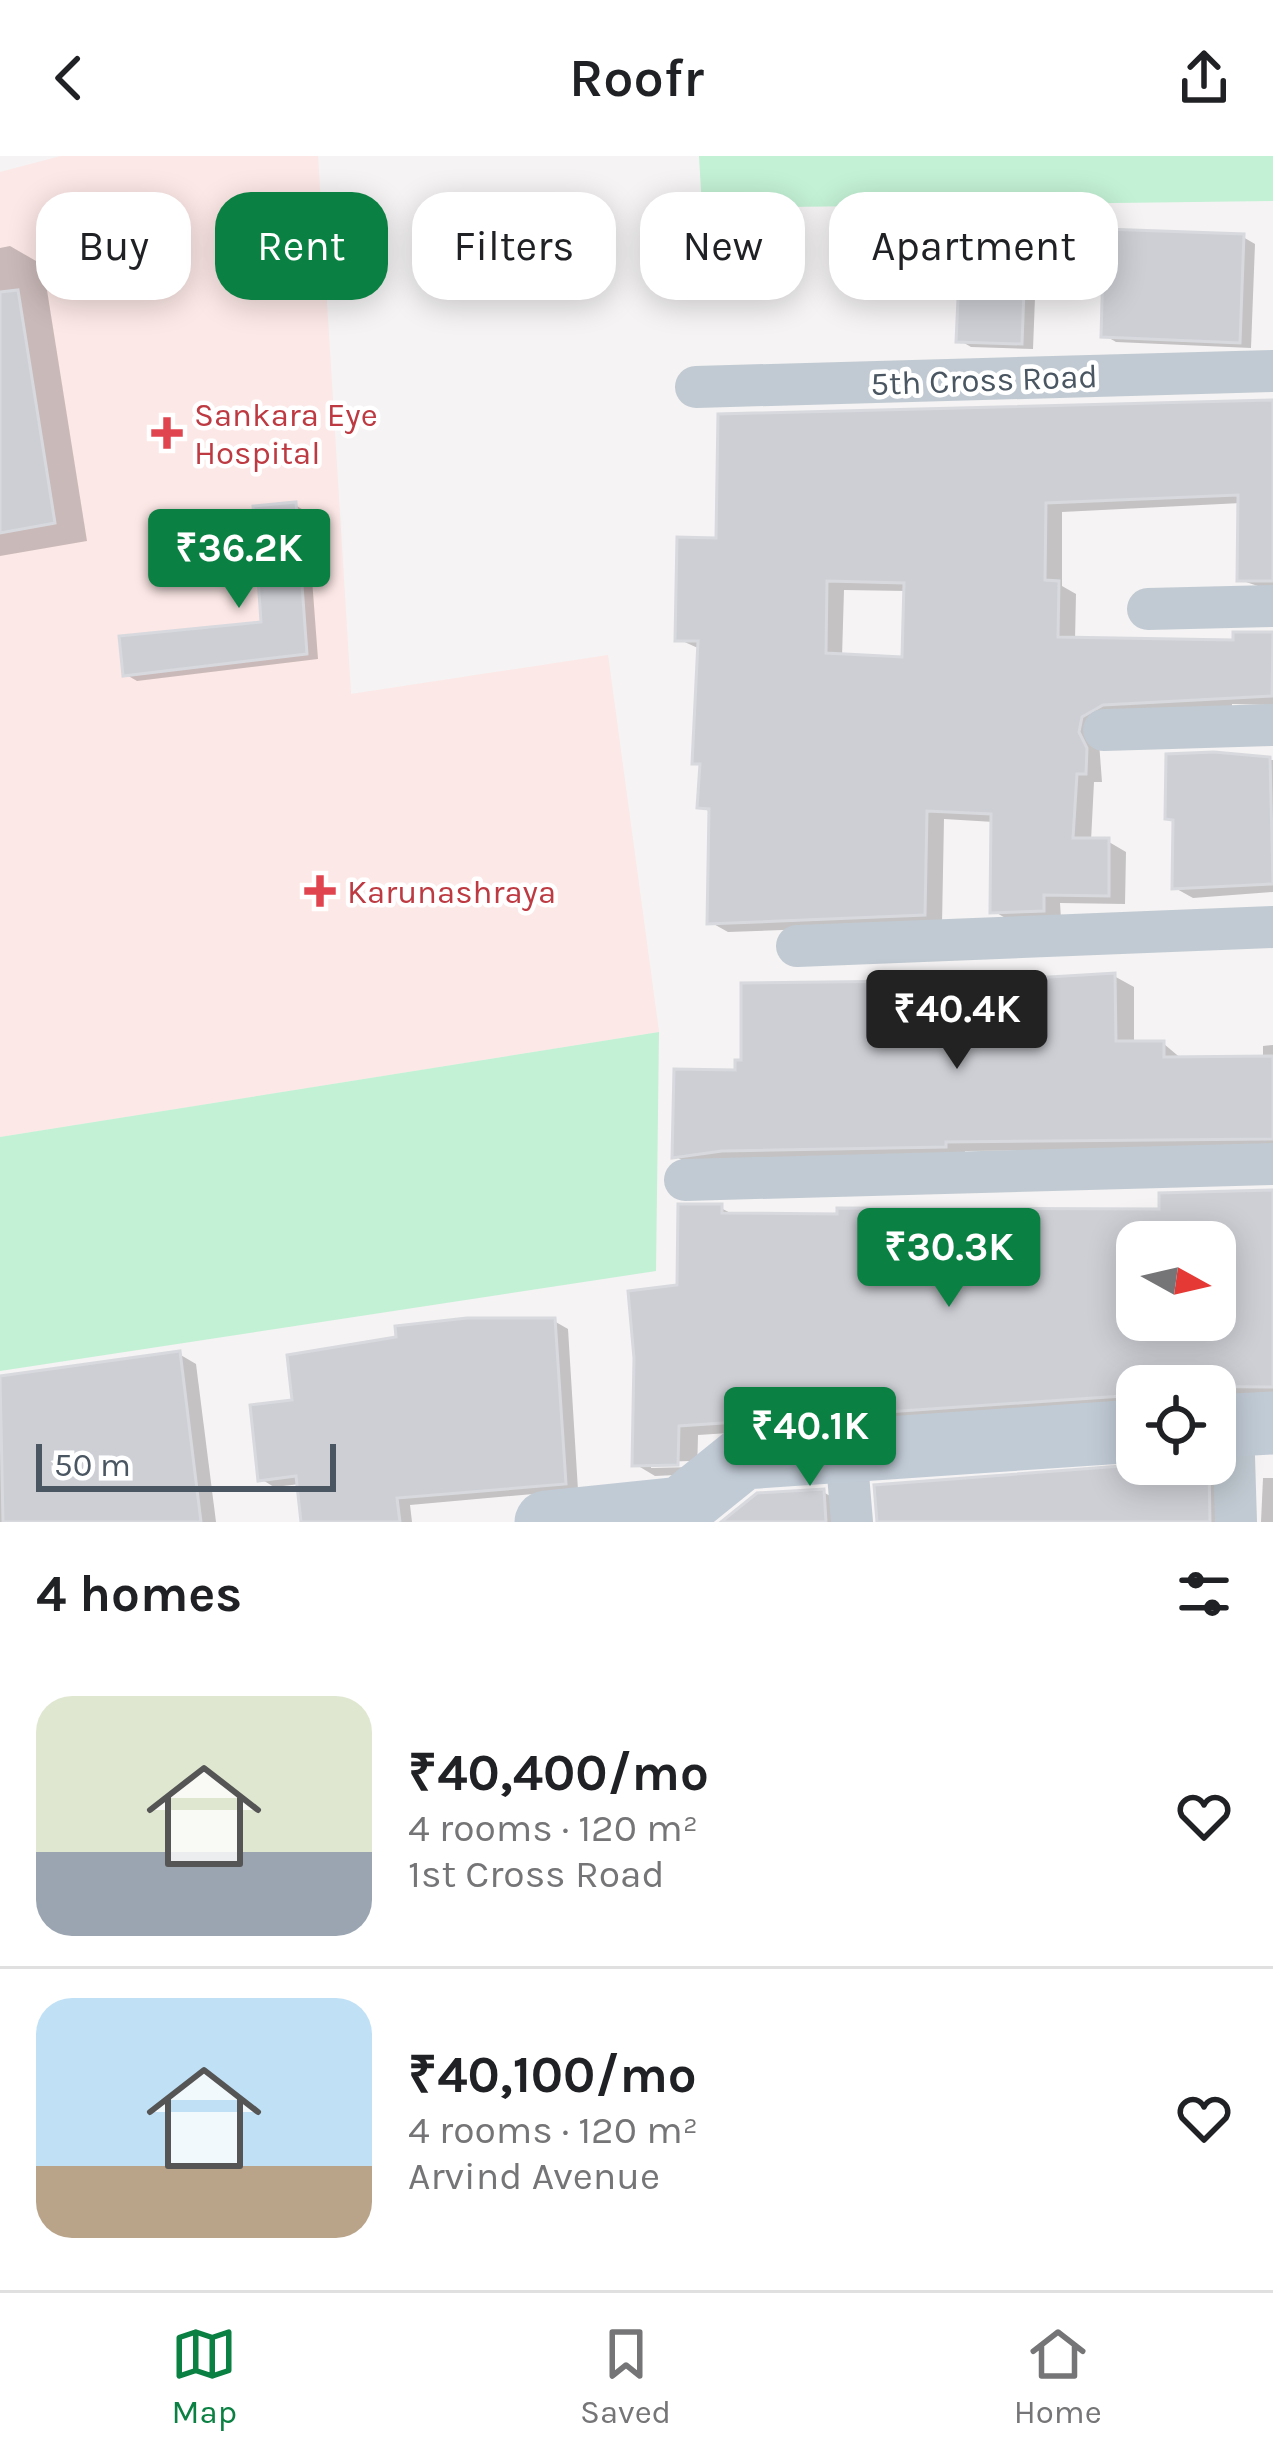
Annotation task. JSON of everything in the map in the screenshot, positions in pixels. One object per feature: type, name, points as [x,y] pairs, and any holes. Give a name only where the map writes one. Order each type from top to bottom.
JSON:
[{"type":"street","name":"5th Cross Road","points":[[696,387],[1273,371]]},
{"type":"street","points":[[1148,609],[1273,606]]},
{"type":"street","points":[[1104,730],[1273,725]]},
{"type":"street","points":[[797,946],[1273,926]]},
{"type":"street","points":[[685,1180],[1273,1164]]},
{"type":"street","points":[[1236,1522],[1240,1425]]},
{"type":"street","points":[[584,1520],[681,1508],[743,1458],[1116,1432]]},
{"type":"street","points":[[846,1451],[851,1522]]},
{"type":"shaded area","name":"Karunashraya","points":[[61,156],[318,156],[320,192],[215,192],[215,300],[327,300],[351,694],[608,655],[659,1032],[0,1137],[0,172]]},
{"type":"green space","points":[[699,156],[1273,156],[1273,201],[1118,203],[1118,192],[829,192],[829,206],[805,207],[805,192],[701,192]]},
{"type":"green space","points":[[659,1032],[656,1271],[0,1371],[0,1137]]},
{"type":"building","points":[[1118,230],[1244,234],[1240,343],[1101,337],[1102,300],[1118,300]]},
{"type":"building","points":[[18,290],[55,523],[0,533],[0,292]]},
{"type":"building","points":[[958,300],[1024,300],[1022,344],[956,342]]},
{"type":"building","points":[[1273,400],[1273,581],[1237,581],[1238,495],[1046,503],[1045,580],[1059,581],[1058,637],[1233,640],[1233,632],[1273,632],[1272,696],[1103,705],[1082,717],[1079,732],[1087,748],[1086,774],[1077,774],[1073,838],[1109,838],[1109,896],[1044,895],[1044,911],[990,913],[991,814],[927,811],[925,915],[707,924],[709,809],[697,808],[700,764],[692,764],[698,641],[675,641],[677,537],[716,538],[718,414]],"holes":[[[827,581],[904,583],[902,657],[826,653]]]},
{"type":"building","points":[[296,502],[307,654],[123,676],[119,636],[261,622],[253,506]]},
{"type":"building","points":[[1166,754],[1270,757],[1273,884],[1172,889],[1173,820],[1165,819]]},
{"type":"building","points":[[1115,973],[1116,1041],[1164,1041],[1164,1057],[1273,1056],[1273,1139],[946,1142],[946,1147],[722,1151],[672,1158],[674,1069],[735,1070],[735,1060],[741,1060],[741,983],[999,980]]},
{"type":"building","points":[[1273,1190],[1273,1387],[1236,1387],[1236,1365],[1116,1365],[1116,1396],[679,1426],[678,1465],[632,1466],[634,1358],[628,1291],[677,1285],[678,1204],[722,1204],[722,1213],[837,1214],[837,1208],[1159,1209],[1159,1193]]},
{"type":"building","points":[[467,1318],[555,1318],[566,1484],[397,1498],[400,1522],[301,1522],[296,1476],[258,1481],[250,1405],[292,1400],[287,1355],[396,1337],[395,1326]]},
{"type":"building","points":[[180,1351],[201,1522],[3,1522],[0,1376]]},
{"type":"building","points":[[1116,1466],[1116,1485],[1209,1485],[1210,1522],[877,1522],[874,1485]]},
{"type":"building","points":[[824,1489],[826,1522],[721,1522],[757,1493]]},
{"type":"place","name":"Sankara Eye Hospital","points":[[167,433]]},
{"type":"place","name":"Karunashraya","points":[[320,891]]}]
